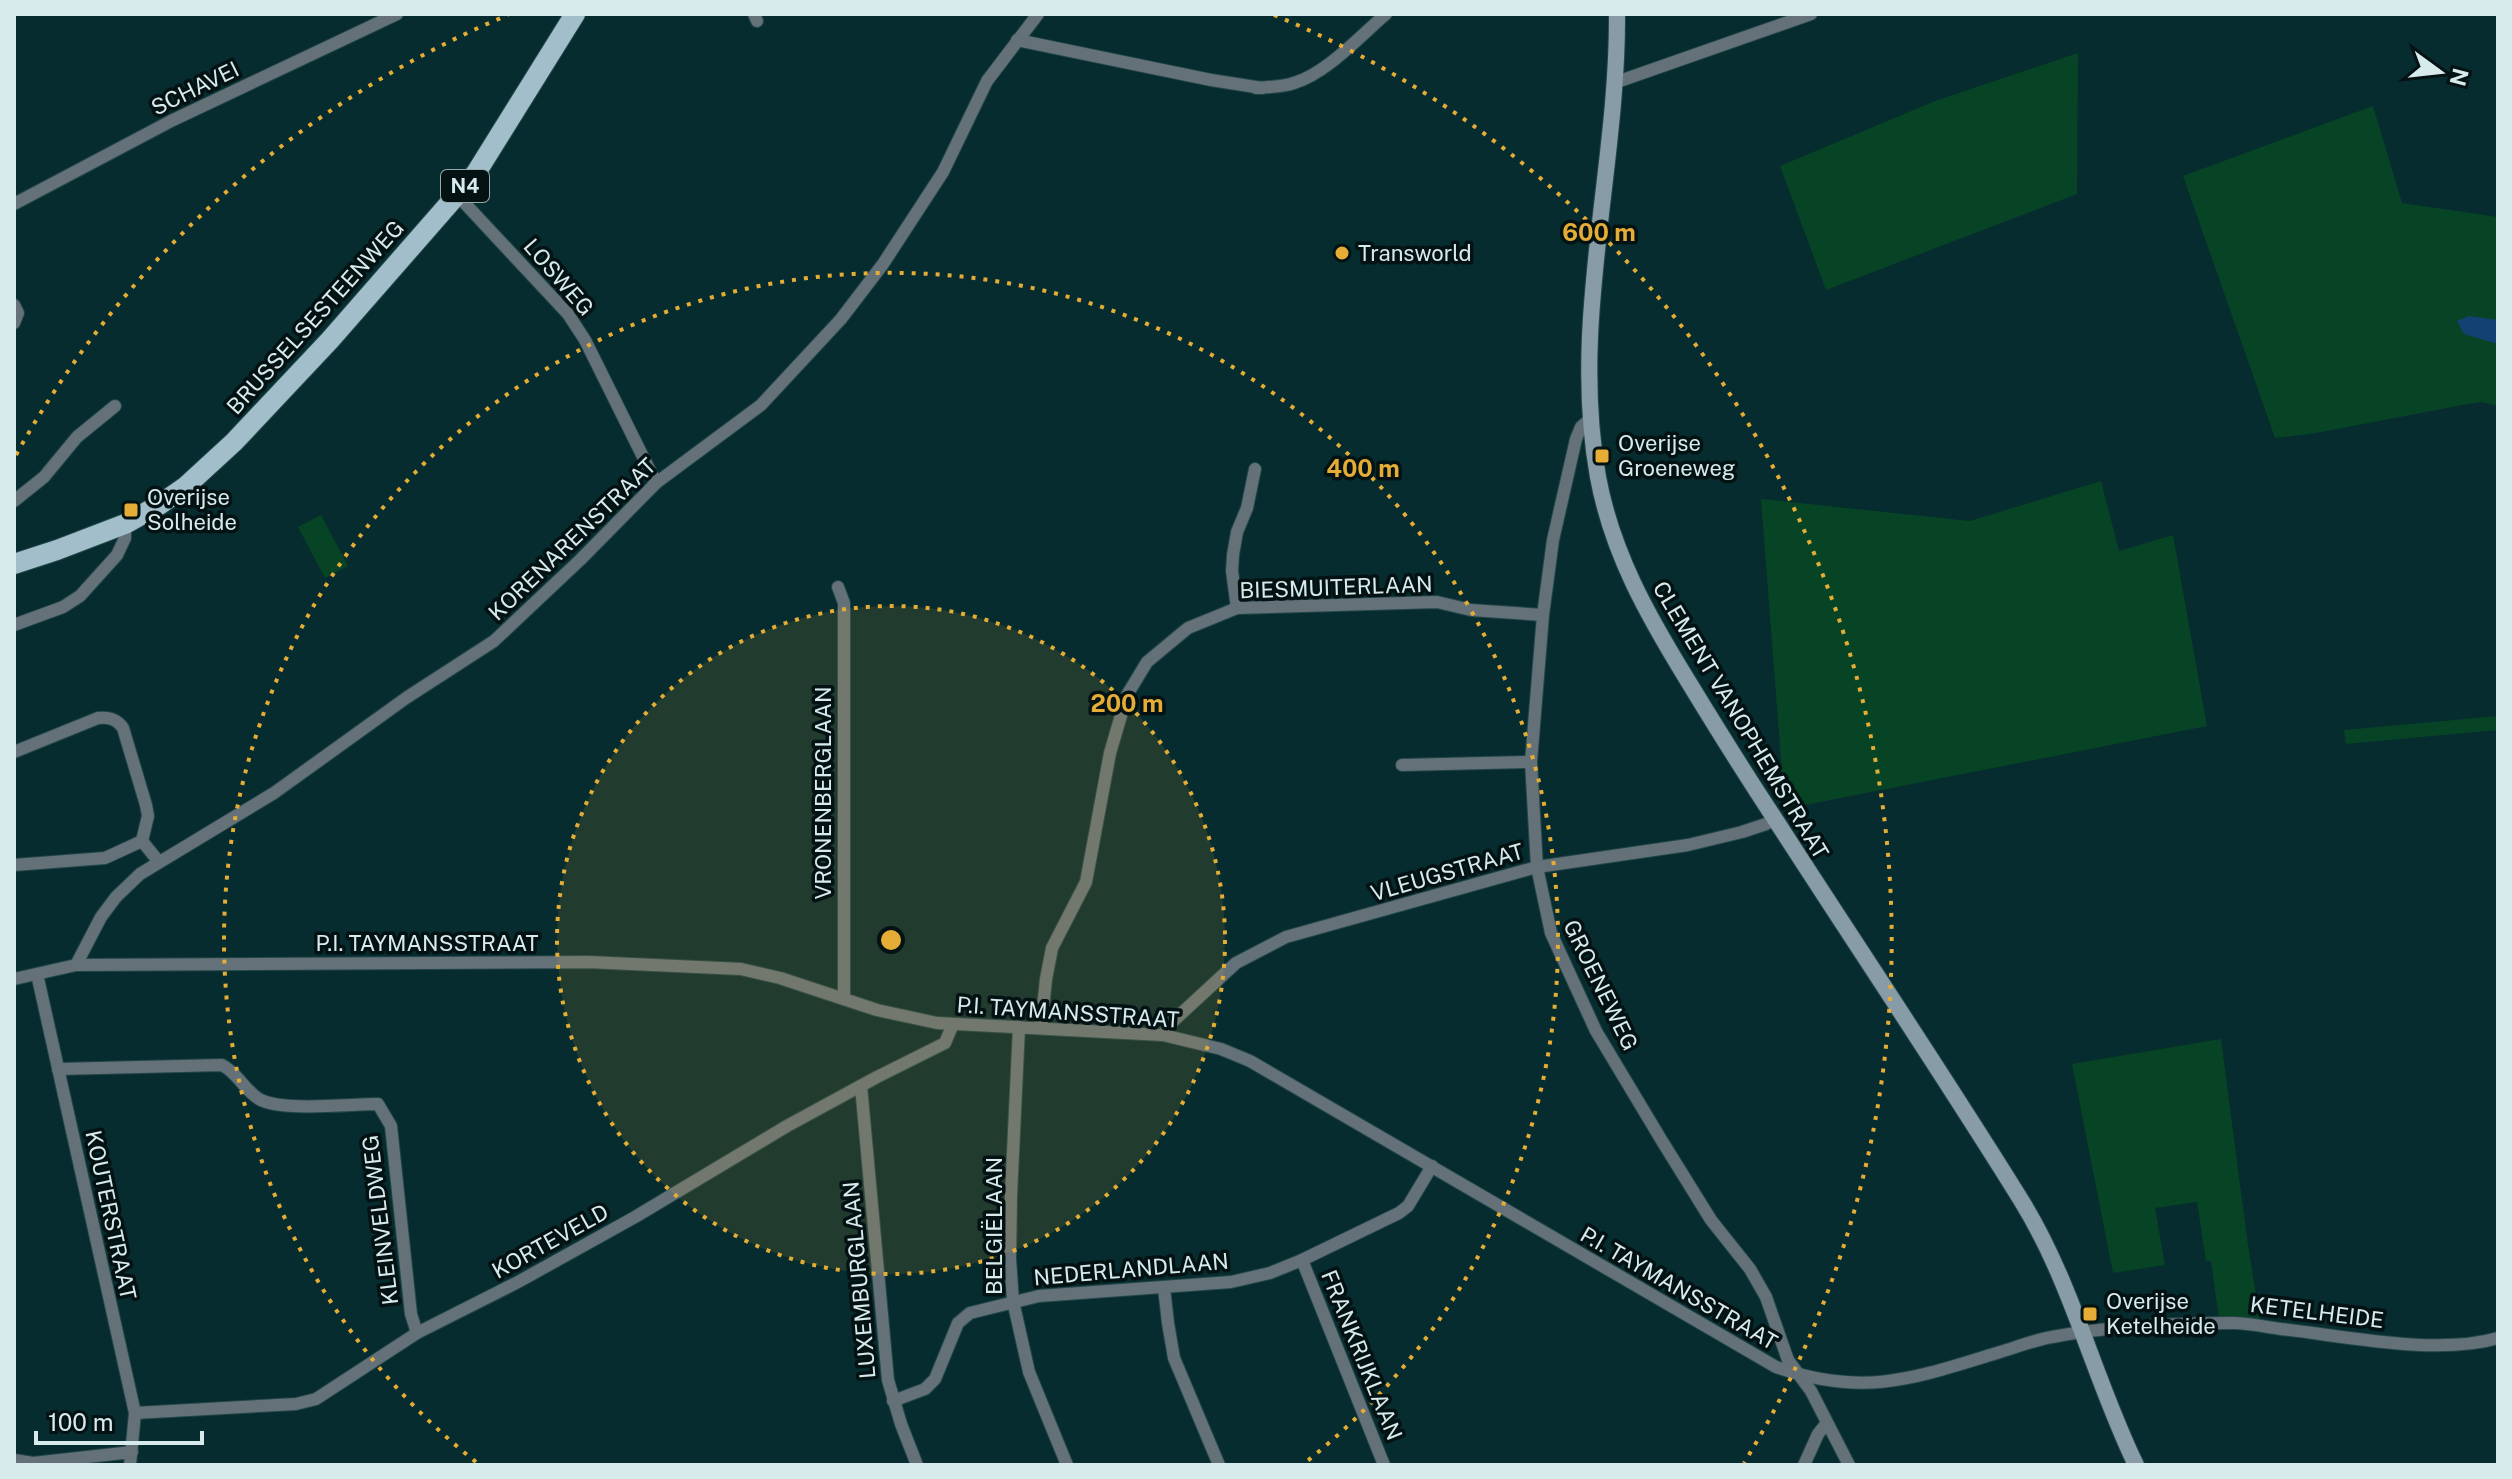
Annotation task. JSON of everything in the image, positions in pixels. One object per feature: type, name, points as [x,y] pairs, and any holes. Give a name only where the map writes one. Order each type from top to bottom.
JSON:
[{"type":"main road","name":"BRUSSELSESTEENWEG","points":[[14,564],[125,524],[185,487],[234,442],[458,196],[476,173],[575,14]]},
{"type":"street","name":"SCHAVEI","points":[[14,204],[171,121],[397,14]]},
{"type":"street","name":"KORENARENSTRAAT","points":[[76,965],[101,917],[140,874],[274,793],[406,698],[494,641],[656,483],[761,405],[841,319],[883,264],[943,172],[987,81],[1038,14]]},
{"type":"street","points":[[1017,40],[1211,80],[1262,88],[1278,87],[1298,82],[1323,68],[1386,14]]},
{"type":"street","name":"CLEMENT VANOPHEMSTRAAT","points":[[1617,14],[1614,83],[1589,355],[1589,420],[1598,480],[1616,548],[1641,602],[1711,718],[2022,1202],[2050,1255],[2136,1465]]},
{"type":"street","points":[[1614,83],[1811,14]]},
{"type":"street","name":"LOSWEG","points":[[458,196],[568,314],[585,340],[656,483]]},
{"type":"street","points":[[14,305],[18,313],[14,323]]},
{"type":"street","points":[[14,501],[44,477],[77,437],[115,406]]},
{"type":"street","name":"GROENEWEG","points":[[1589,420],[1581,427],[1576,439],[1553,540],[1543,615],[1531,762],[1537,867],[1548,922],[1558,952],[1596,1031],[1711,1220],[1750,1269],[1766,1297],[1788,1360],[1811,1391],[1849,1465]]},
{"type":"street","points":[[1237,608],[1233,555],[1255,469]]},
{"type":"street","points":[[14,625],[63,607],[80,596],[117,555],[125,538],[125,524]]},
{"type":"street","name":"VRONENBERGLAAN","points":[[838,587],[844,603],[844,999]]},
{"type":"street","name":"BIESMUITERLAAN","points":[[1041,1028],[1052,948],[1086,882],[1110,753],[1127,695],[1147,662],[1188,628],[1237,608],[1437,602],[1471,610],[1543,615]]},
{"type":"street","points":[[14,752],[98,718],[117,722],[125,734],[146,805],[148,816],[142,841]]},
{"type":"street","points":[[1402,765],[1531,762]]},
{"type":"street","name":"VLEUGSTRAAT","points":[[1163,1035],[1171,1023],[1236,963],[1286,937],[1537,867],[1688,845],[1742,832],[1775,819]]},
{"type":"street","points":[[142,841],[159,862]]},
{"type":"street","points":[[14,865],[97,859],[142,841]]},
{"type":"street","name":"P.I. TAYMANSSTRAAT","points":[[14,979],[76,965],[588,962],[708,967],[741,969],[780,978],[877,1010],[937,1023],[1163,1035],[1221,1049],[1250,1061],[1776,1367],[1799,1375],[1838,1383],[1889,1382],[1918,1377],[2051,1337],[2082,1334]]},
{"type":"street","name":"KOUTERSTRAAT","points":[[37,974],[135,1413],[131,1458]]},
{"type":"street","name":"KORTEVELD","points":[[135,1413],[296,1404],[316,1399],[417,1333],[557,1261],[787,1126],[945,1043],[953,1024]]},
{"type":"street","name":"BELGIËLAAN","points":[[1019,1027],[1011,1195],[1013,1301],[1029,1372],[1067,1465]]},
{"type":"street","name":"KLEINVELDWEG","points":[[58,1069],[222,1065],[234,1072],[245,1088],[259,1100],[280,1106],[378,1104],[391,1126],[411,1314],[417,1333]]},
{"type":"street","name":"LUXEMBURGLAAN","points":[[861,1086],[888,1380],[917,1465]]},
{"type":"street","name":"NEDERLANDLAAN","points":[[893,1401],[925,1389],[935,1379],[958,1323],[970,1313],[1039,1296],[1231,1282],[1270,1273],[1399,1213],[1408,1206],[1432,1166]]},
{"type":"street","name":"FRANKRIJKLAAN","points":[[1302,1260],[1384,1465]]},
{"type":"street","points":[[1164,1288],[1174,1358],[1219,1465]]},
{"type":"street","name":"KETELHEIDE","points":[[2082,1334],[2153,1326],[2236,1323],[2432,1345],[2475,1344],[2498,1338]]},
{"type":"street","points":[[1804,1465],[1826,1424]]},
{"type":"street","points":[[14,1460],[33,1463],[131,1458]]},
{"type":"green space","points":[[2078,53],[2077,194],[1826,290],[1780,166],[1935,101]]},
{"type":"green space","points":[[2373,106],[2402,203],[2498,217],[2498,406],[2482,402],[2468,404],[2275,438],[2183,176]]},
{"type":"green space","points":[[2101,481],[2119,551],[2173,535],[2207,726],[1805,805],[1785,812],[1761,499],[1970,521]]},
{"type":"green space","points":[[321,515],[348,566],[325,578],[298,527]]},
{"type":"green space","points":[[2498,716],[2498,730],[2346,744],[2344,730]]},
{"type":"green space","points":[[2221,1039],[2260,1320],[2219,1319],[2211,1261],[2206,1261],[2197,1202],[2155,1208],[2165,1265],[2113,1273],[2072,1064]]},
{"type":"water","points":[[2469,316],[2498,320],[2498,344],[2464,334],[2457,321]]},
{"type":"place","name":"Transworld","points":[[1342,253]]},
{"type":"place","name":"Overijse Groeneweg","points":[[1602,456]]},
{"type":"place","name":"Overijse Solheide","points":[[131,510]]},
{"type":"place","name":"Overijse Ketelheide","points":[[2090,1314]]}]
